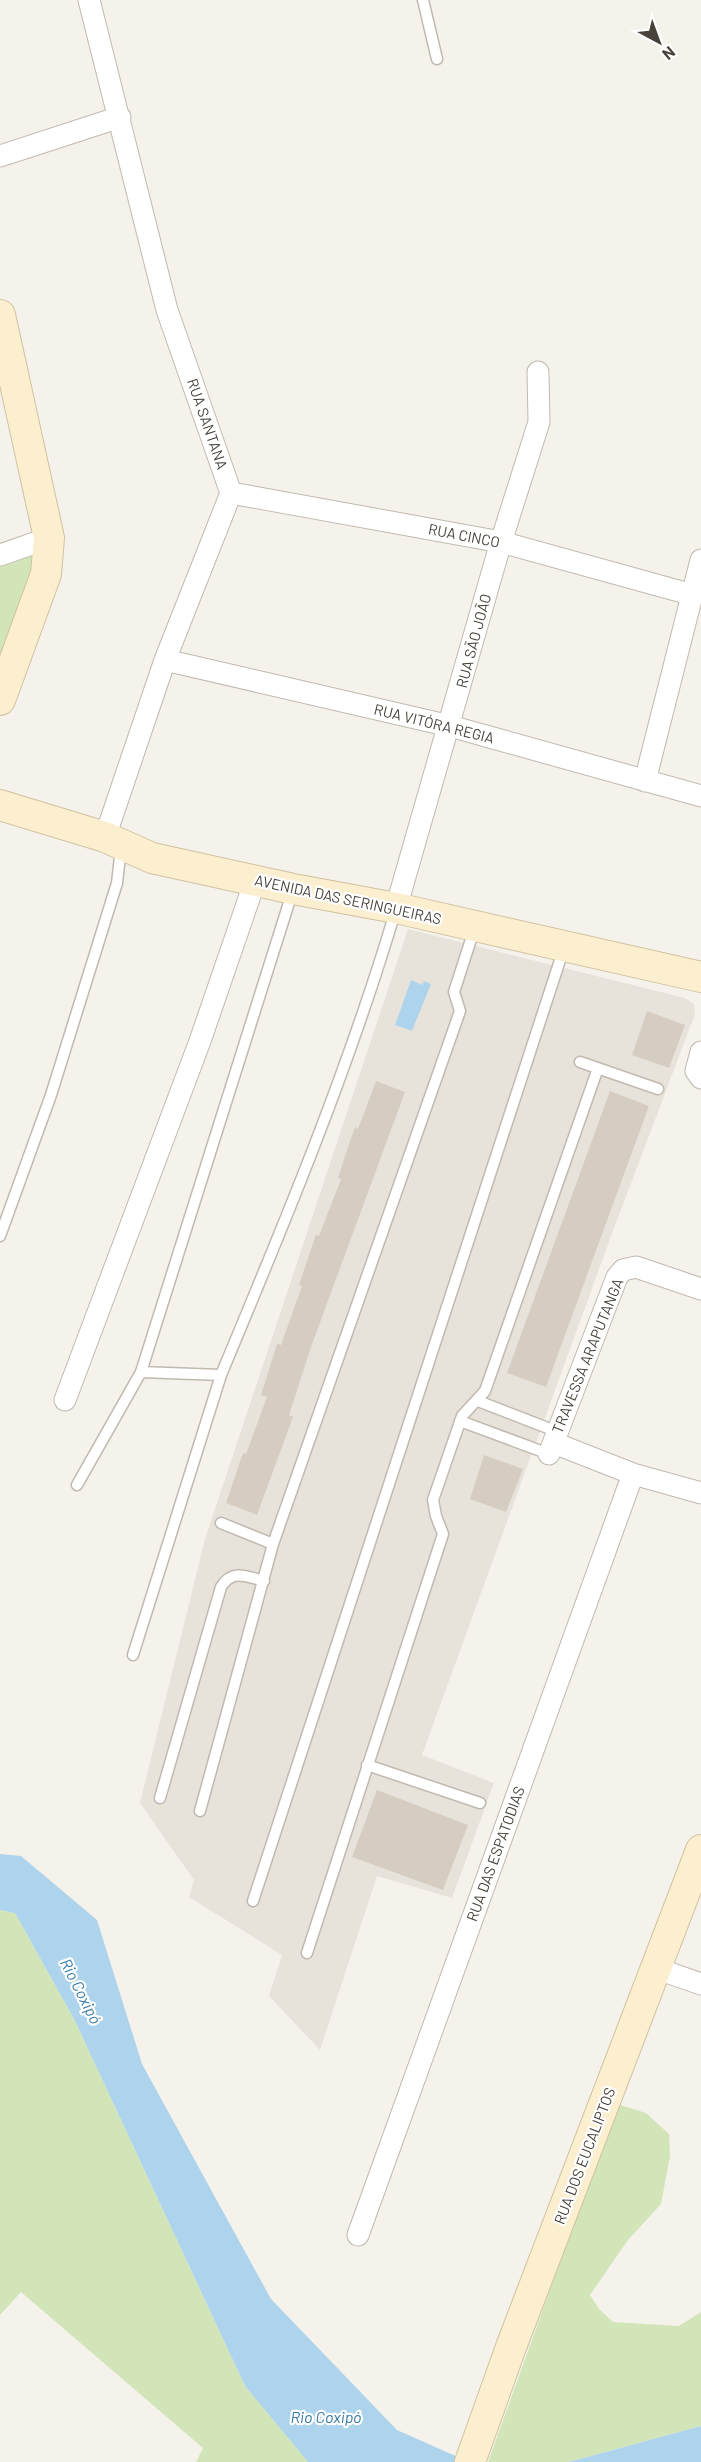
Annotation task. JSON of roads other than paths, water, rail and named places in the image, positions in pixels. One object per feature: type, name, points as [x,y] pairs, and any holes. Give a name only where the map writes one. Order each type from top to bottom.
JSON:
[{"type":"street","name":"RUA SANTANA","points":[[89,0],[167,310],[231,493]]},
{"type":"street","points":[[0,156],[120,117]]},
{"type":"street","points":[[0,700],[46,574],[49,538],[2,330]]},
{"type":"street","name":"RUA SÃO JOÃO","points":[[396,908],[501,542],[539,422],[538,372]]},
{"type":"street","points":[[113,841],[165,660],[231,493]]},
{"type":"street","name":"RUA CINCO","points":[[231,493],[501,542],[693,595]]},
{"type":"street","points":[[0,555],[49,538]]},
{"type":"street","points":[[645,782],[701,560]]},
{"type":"street","name":"RUA VITÓRA REGIA","points":[[165,660],[450,726],[701,796]]},
{"type":"street","name":"AVENIDA DAS SERINGUEIRAS","points":[[0,805],[113,841],[153,858],[293,889],[396,908],[564,948],[701,977]]},
{"type":"street","points":[[65,1400],[200,1041],[255,881]]},
{"type":"street","points":[[701,1052],[696,1071],[701,1078]]},
{"type":"street","name":"TRAVESSA ARAPUTANGA","points":[[553,1443],[617,1278],[623,1270],[636,1267],[701,1289]]},
{"type":"street","points":[[553,1443],[633,1474],[701,1493]]},
{"type":"street","name":"RUA DAS ESPATODIAS","points":[[358,2235],[633,1474]]},
{"type":"street","name":"RUA DOS EUCALIPTOS","points":[[470,2462],[511,2347],[658,1969],[701,1850]]},
{"type":"street","points":[[658,1969],[701,1984]]},
{"type":"lane","points":[[423,0],[438,59]]},
{"type":"lane","points":[[0,1236],[51,1095],[114,894],[113,841]]},
{"type":"lane","points":[[77,1485],[141,1372],[293,889]]},
{"type":"lane","points":[[133,1655],[221,1375],[295,1198],[372,988],[396,908]]},
{"type":"lane","points":[[200,1811],[273,1544],[460,1011],[454,992],[475,927]]},
{"type":"lane","points":[[253,1900],[564,948]]},
{"type":"lane","points":[[580,1062],[658,1089]]},
{"type":"lane","points":[[307,1953],[443,1534],[435,1516],[433,1500],[465,1411],[478,1401],[485,1391],[598,1068]]},
{"type":"lane","points":[[141,1372],[221,1375]]},
{"type":"lane","points":[[478,1401],[553,1443]]},
{"type":"lane","points":[[460,1422],[553,1443]]},
{"type":"lane","points":[[221,1523],[273,1544]]},
{"type":"lane","points":[[160,1798],[220,1587],[226,1577],[237,1574],[264,1581]]},
{"type":"lane","points":[[367,1765],[480,1803]]},
{"type":"water","points":[[411,980],[422,985],[424,981],[431,984],[412,1031],[395,1025]]},
{"type":"water","name":"Rio Coxipó","points":[[0,1854],[21,1856],[97,1920],[142,2064],[271,2299],[397,2430],[469,2462],[308,2462],[245,2386],[75,2021],[15,1913],[0,1910]]},
{"type":"water","points":[[701,2426],[701,2462],[569,2462]]}]
